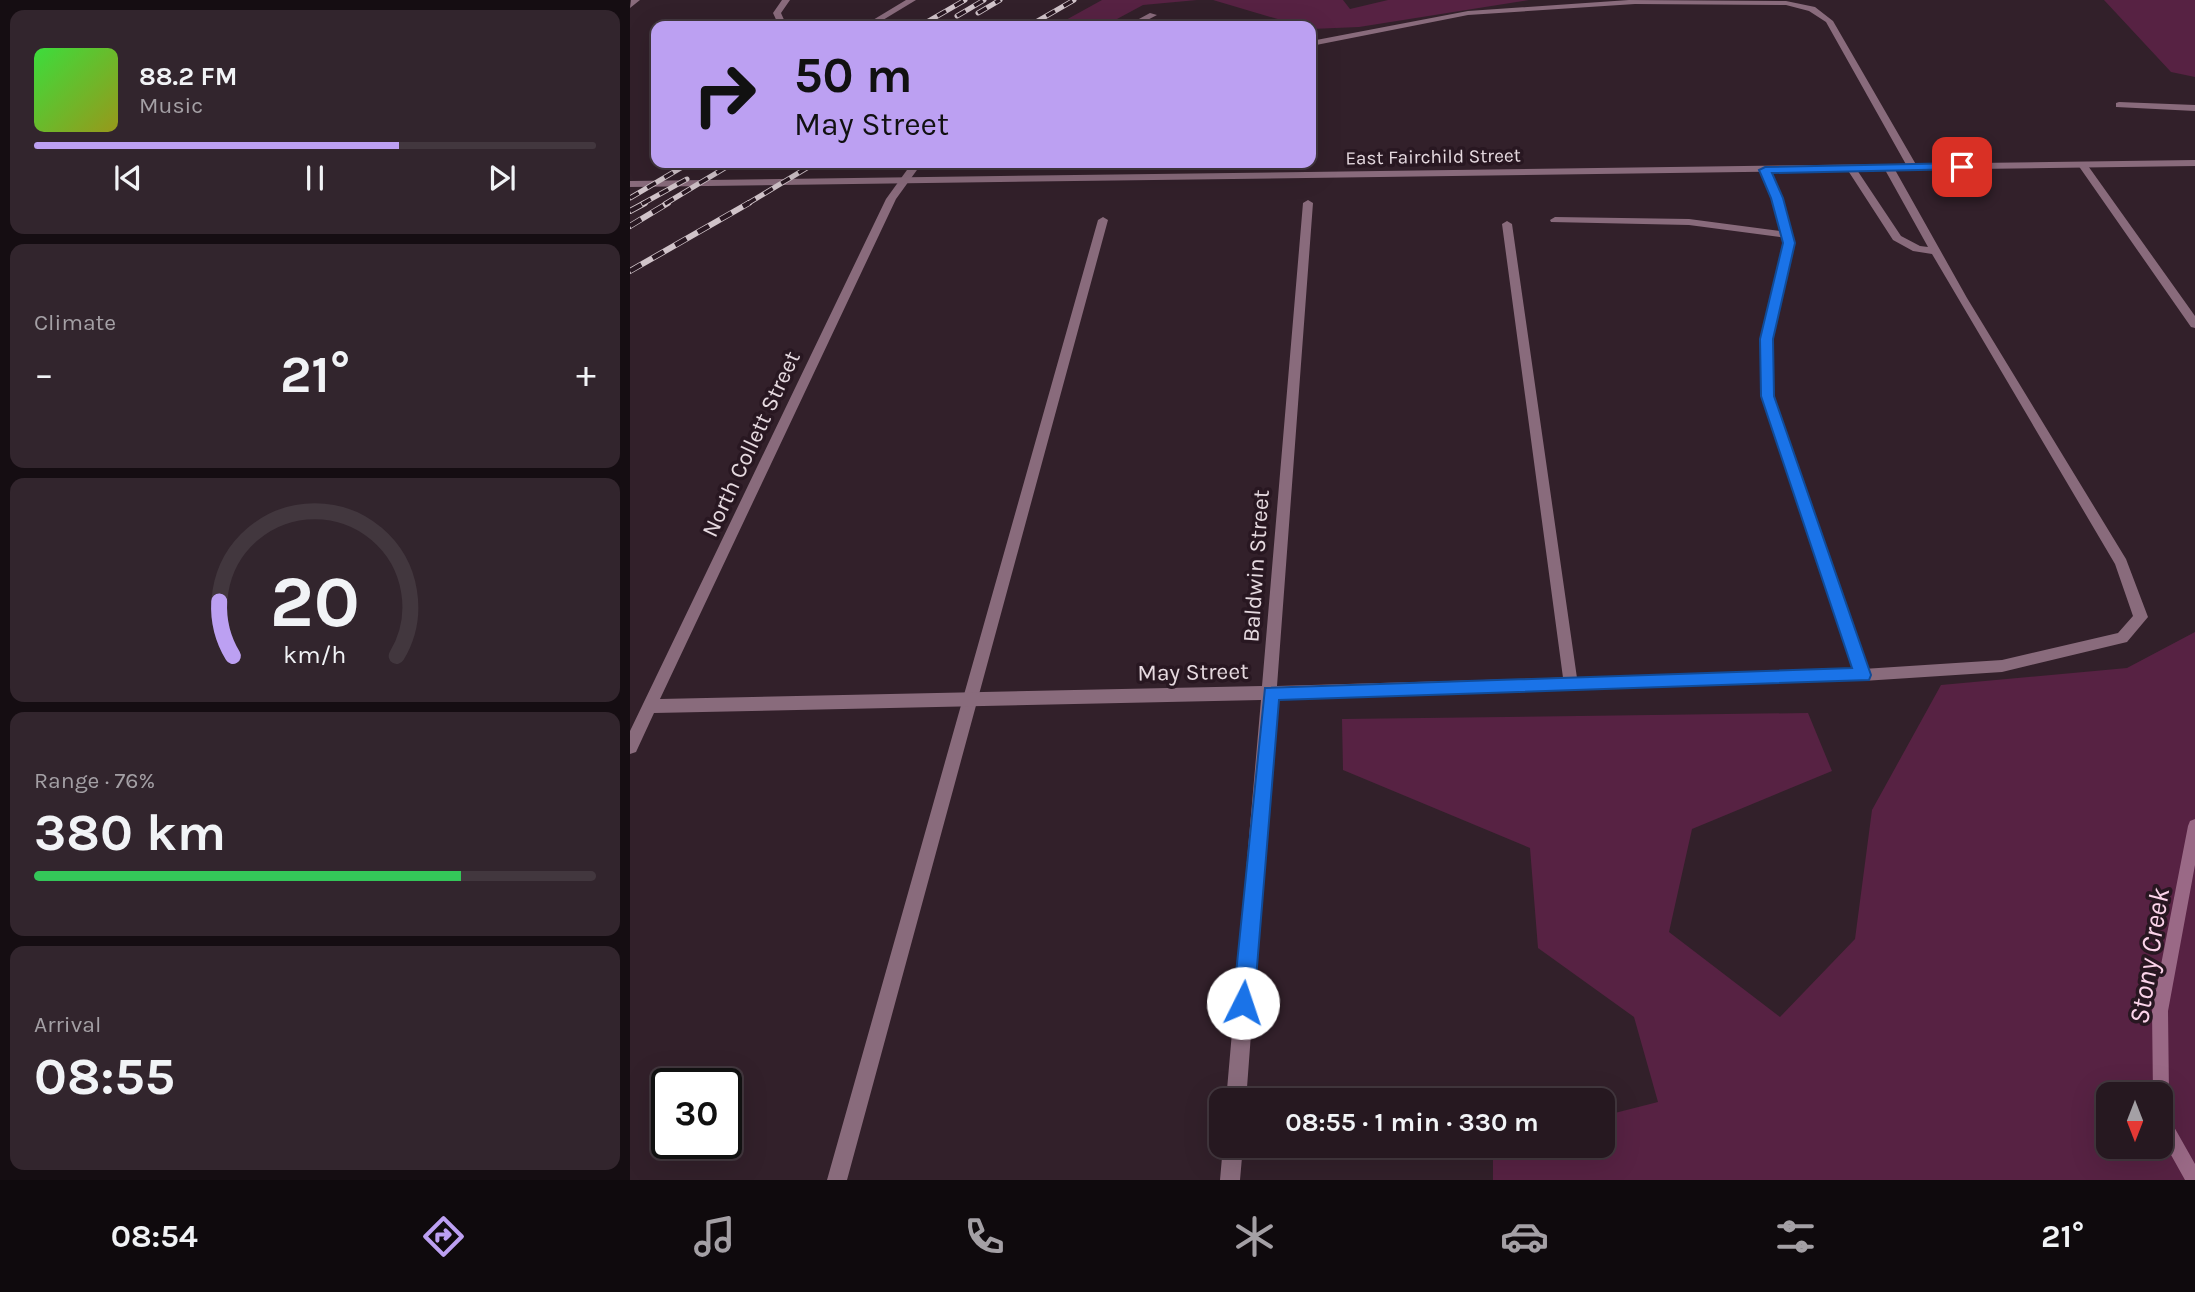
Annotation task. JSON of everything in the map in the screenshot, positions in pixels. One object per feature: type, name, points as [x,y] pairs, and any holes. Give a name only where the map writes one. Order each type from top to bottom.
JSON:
[{"type":"street","points":[[630,6],[636,0]]},
{"type":"street","points":[[781,21],[777,13],[786,0]]},
{"type":"street","points":[[876,21],[912,0]]},
{"type":"street","points":[[1316,43],[1468,13],[1635,2],[1786,3],[1812,9],[1829,21],[1913,167]]},
{"type":"street","points":[[1140,21],[1153,15]]},
{"type":"street","points":[[2119,104],[2195,108]]},
{"type":"street","name":"East Fairchild Street","points":[[630,184],[2195,163]]},
{"type":"street","points":[[2083,165],[2195,324]]},
{"type":"street","name":"North Collett Street","points":[[630,747],[891,199],[913,168]]},
{"type":"street","points":[[1889,168],[1937,252]]},
{"type":"street","points":[[1852,169],[1897,238],[1917,249],[1937,252]]},
{"type":"street","points":[[1765,170],[1777,198],[1789,243],[1766,339],[1768,396],[1863,675]]},
{"type":"street","name":"Baldwin Street","points":[[1237,1088],[1271,693],[1308,203]]},
{"type":"street","points":[[837,1180],[1103,220]]},
{"type":"street","points":[[1555,220],[1689,222],[1787,235]]},
{"type":"street","points":[[1507,224],[1572,685]]},
{"type":"street","name":"May Street","points":[[650,706],[1271,693],[1863,675],[2002,666],[2122,638],[2141,617],[2121,563],[1937,252]]},
{"type":"street","points":[[1230,1180],[1232,1158]]},
{"type":"shaded area","points":[[1102,0],[1197,0],[1143,5],[1113,21],[1064,21]]},
{"type":"shaded area","points":[[1213,0],[1343,0],[1350,9],[1388,0],[1529,0],[1359,27],[1316,29],[1316,21],[1284,21]]},
{"type":"shaded area","points":[[2104,0],[2195,0],[2195,77],[2171,72]]},
{"type":"shaded area","points":[[2195,632],[2195,1180],[1493,1180],[1493,1158],[1615,1158],[1615,1113],[1658,1102],[1634,1017],[1538,948],[1530,848],[1343,770],[1342,719],[1808,713],[1832,771],[1692,829],[1669,932],[1780,1017],[1855,939],[1872,810],[1941,685],[2127,668]]},
{"type":"waterway","name":"Stony Creek","points":[[2161,1082],[2160,1011],[2195,826]]},
{"type":"waterway","name":"Stony Creek","points":[[2174,1143],[2194,1180]]},
{"type":"railway","points":[[929,21],[965,0]]},
{"type":"railway","points":[[957,16],[984,0]]},
{"type":"railway","points":[[978,13],[1000,0]]},
{"type":"railway","points":[[1038,21],[1074,0]]},
{"type":"railway","points":[[630,198],[681,168]]},
{"type":"railway","points":[[665,204],[725,168]]},
{"type":"railway","points":[[747,204],[807,168]]},
{"type":"railway","points":[[642,204],[687,179]]},
{"type":"railway","points":[[630,211],[645,203]]},
{"type":"railway","points":[[630,226],[668,203]]},
{"type":"railway","points":[[630,271],[749,203]]},
{"type":"route","points":[[1243,1003],[1271,693],[1863,675],[1768,396],[1766,339],[1789,243],[1777,198],[1765,170],[1962,167]]}]
